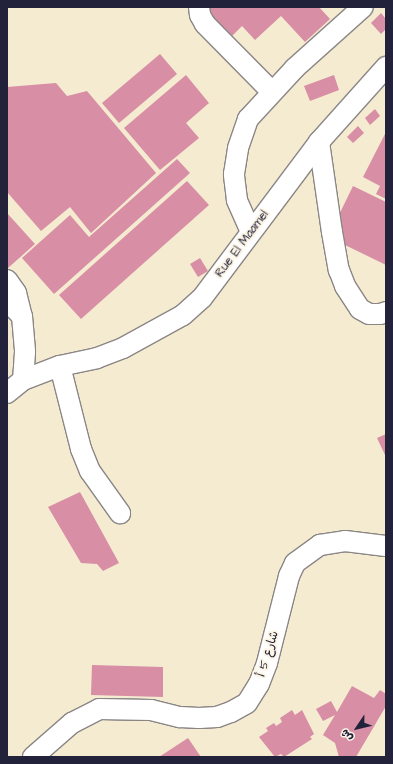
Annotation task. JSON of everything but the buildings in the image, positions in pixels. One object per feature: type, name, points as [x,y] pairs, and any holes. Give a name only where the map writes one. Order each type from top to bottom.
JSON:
[{"type":"street","points":[[199,7],[200,15],[205,24],[272,92]]},
{"type":"street","points":[[251,232],[237,200],[234,174],[238,148],[248,119],[295,68],[363,7]]},
{"type":"street","name":"Rue El Maamel","points":[[7,393],[23,380],[60,366],[97,358],[123,348],[183,315],[202,298],[319,142],[386,67]]},
{"type":"street","points":[[319,142],[332,232],[339,270],[345,286],[360,309],[369,314],[380,314],[386,312]]},
{"type":"street","points":[[7,280],[16,294],[22,316],[25,352],[23,380]]},
{"type":"street","points":[[7,301],[22,316]]},
{"type":"street","points":[[60,366],[81,449],[90,471],[120,513]]},
{"type":"street","name":"شارع 5 أ","points":[[33,757],[72,723],[99,709],[116,708],[151,710],[180,717],[199,718],[216,717],[231,712],[247,703],[259,684],[267,664],[289,576],[295,563],[320,545],[345,541],[386,546]]}]
